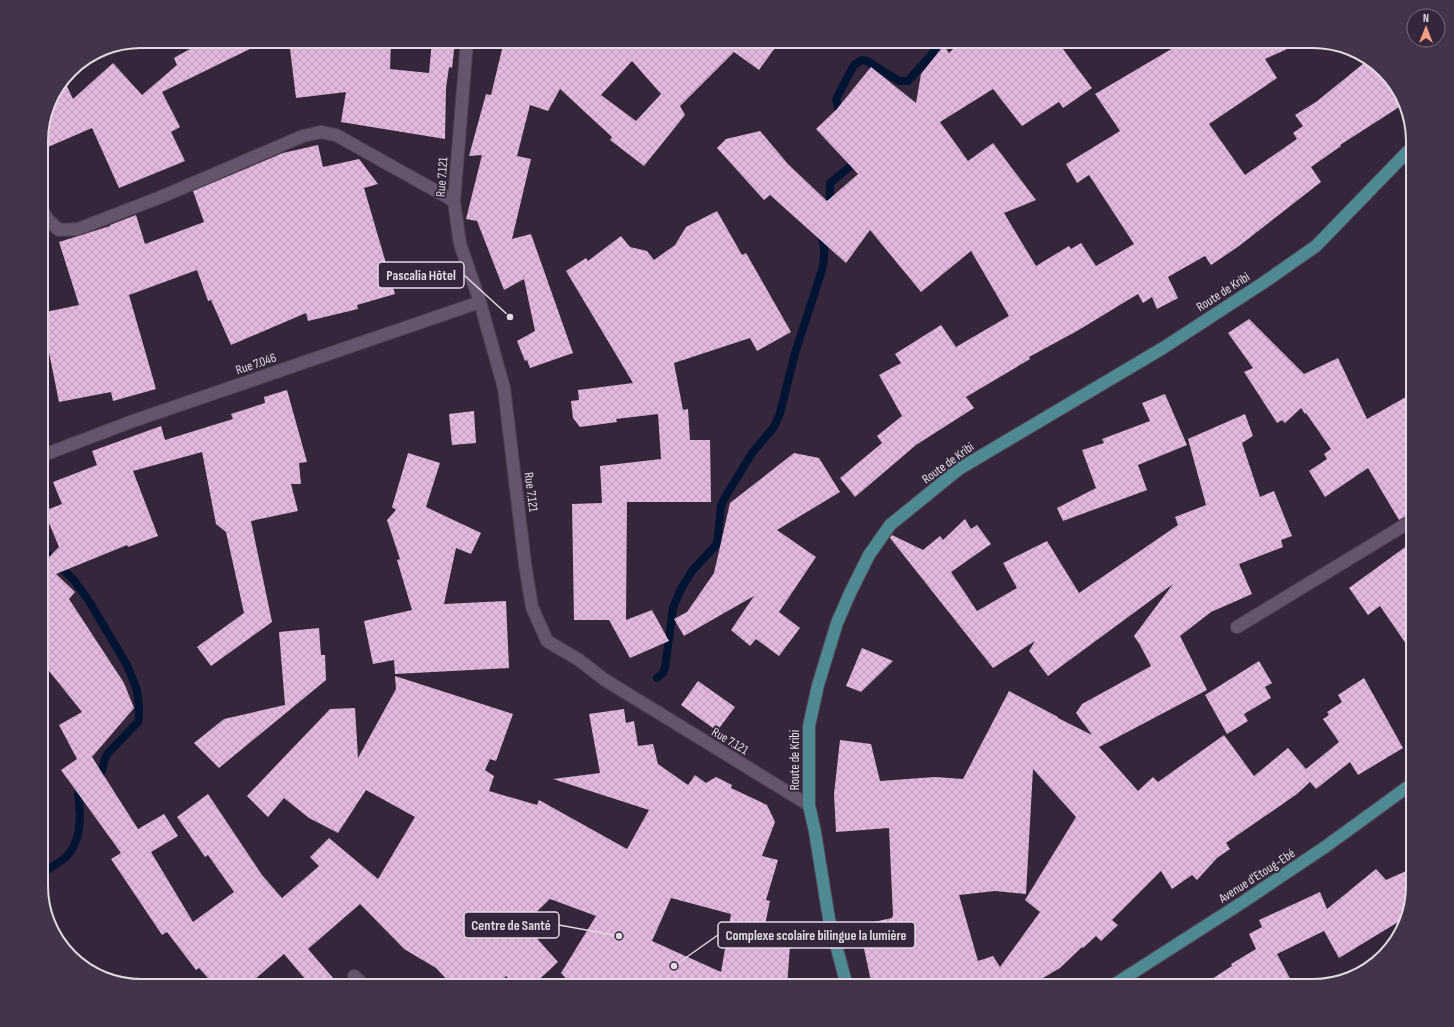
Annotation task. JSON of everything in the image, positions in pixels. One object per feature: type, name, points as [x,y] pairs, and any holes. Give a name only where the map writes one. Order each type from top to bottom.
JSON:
[{"type":"main road","name":"Route de Kribi","points":[[844,979],[828,919],[815,832],[809,805],[809,726],[818,685],[837,623],[869,555],[890,525],[959,469],[1163,348],[1316,246],[1406,153]]},
{"type":"main road","name":"Avenue d'Etoug-Ebé","points":[[1123,979],[1243,902],[1325,847],[1406,788]]},
{"type":"street","name":"Rue 7.121","points":[[466,48],[454,201],[460,244],[480,302],[504,388],[525,564],[532,607],[547,641],[579,660],[604,680],[809,805]]},
{"type":"street","points":[[48,220],[59,230],[78,229],[168,194],[303,136],[321,132],[336,135],[454,201]]},
{"type":"street","name":"Rue 7.046","points":[[48,453],[133,421],[480,302]]},
{"type":"street","points":[[1237,627],[1406,524]]},
{"type":"street","points":[[354,976],[357,979]]},
{"type":"building","points":[[192,48],[252,48],[162,92],[180,127],[171,132],[185,161],[119,188],[92,128],[48,147],[51,117],[55,105],[66,85],[73,99],[113,63],[142,95],[177,65],[174,58]]},
{"type":"building","points":[[290,48],[391,48],[390,69],[429,73],[431,48],[454,48],[452,68],[449,67],[446,88],[445,139],[341,122],[346,92],[296,98]]},
{"type":"building","points":[[502,48],[775,48],[759,70],[734,52],[680,106],[685,115],[644,166],[610,140],[612,137],[560,89],[548,111],[530,105],[517,156],[531,159],[512,239],[531,234],[573,353],[530,368],[527,360],[525,361],[517,341],[535,331],[524,279],[504,290],[477,221],[466,219],[482,155],[469,156],[486,94],[491,95]],"holes":[[[632,61],[661,94],[636,121],[601,95]]]},
{"type":"building","points":[[942,48],[946,48],[949,53],[954,48],[1062,48],[1092,88],[1063,108],[1059,102],[1022,126],[993,89],[940,122],[968,161],[993,143],[1036,200],[1004,213],[1036,266],[1069,246],[1071,249],[1081,243],[1096,266],[1134,244],[1089,175],[1077,183],[1066,164],[1120,131],[1095,94],[1173,48],[1289,48],[1265,59],[1277,78],[1209,124],[1245,175],[1297,139],[1293,133],[1303,126],[1295,115],[1316,102],[1364,63],[1383,80],[1390,89],[1399,107],[1340,145],[1341,146],[1311,167],[1321,182],[1239,246],[1211,265],[1205,256],[1168,277],[1178,298],[1157,309],[1152,297],[1143,303],[1138,294],[1077,331],[1029,357],[1030,359],[966,397],[974,408],[916,445],[855,497],[840,478],[882,443],[877,436],[902,416],[879,375],[901,363],[895,354],[941,325],[956,347],[1009,316],[971,251],[921,292],[870,230],[846,263],[770,195],[764,200],[717,148],[726,139],[760,131],[788,164],[827,201],[858,174],[816,129],[836,110],[871,67],[916,103],[921,74]]},
{"type":"building","points":[[318,145],[323,167],[359,159],[378,184],[364,188],[395,294],[357,305],[358,309],[308,321],[306,313],[231,345],[211,300],[208,301],[197,270],[129,295],[156,389],[113,401],[111,392],[59,402],[48,348],[48,312],[79,305],[59,242],[110,226],[136,215],[145,244],[204,222],[193,191],[283,153]]},
{"type":"building","points":[[717,211],[742,255],[746,253],[791,332],[757,351],[750,338],[674,363],[683,410],[688,409],[690,440],[710,440],[711,502],[627,502],[626,620],[652,610],[669,641],[630,658],[609,620],[574,620],[572,504],[602,503],[600,466],[661,459],[658,414],[616,419],[617,422],[580,427],[573,418],[571,401],[579,400],[578,390],[633,383],[566,271],[586,258],[588,261],[621,236],[630,247],[647,251],[654,260],[675,245],[686,227]]},
{"type":"building","points":[[1249,319],[1304,374],[1338,358],[1367,419],[1406,397],[1406,516],[1399,520],[1368,468],[1325,497],[1309,471],[1327,459],[1324,454],[1331,449],[1301,408],[1285,423],[1282,420],[1277,423],[1244,372],[1253,368],[1228,333]]},
{"type":"building","points":[[287,390],[307,462],[299,463],[301,484],[291,484],[298,511],[251,521],[272,622],[211,666],[197,647],[244,613],[226,532],[216,524],[202,452],[133,471],[158,536],[128,547],[127,545],[56,574],[75,592],[69,599],[124,683],[134,708],[92,757],[138,829],[164,814],[178,836],[151,852],[193,922],[234,892],[208,855],[205,857],[177,817],[208,794],[262,875],[282,898],[319,866],[310,857],[329,838],[378,879],[415,817],[366,790],[338,833],[309,818],[284,798],[268,817],[247,796],[330,709],[355,708],[358,758],[396,689],[395,676],[513,714],[496,761],[490,759],[485,770],[494,776],[489,791],[537,805],[539,800],[627,849],[649,810],[553,779],[600,773],[589,714],[624,709],[626,723],[634,721],[638,746],[653,744],[658,764],[688,785],[695,775],[706,783],[716,777],[732,785],[731,788],[767,805],[775,822],[762,856],[778,860],[766,900],[770,901],[762,939],[790,946],[788,979],[567,979],[561,973],[596,916],[550,899],[524,924],[558,962],[540,979],[509,979],[506,976],[503,979],[446,979],[436,968],[404,949],[360,904],[308,949],[334,979],[305,979],[284,954],[255,979],[209,979],[199,968],[196,970],[167,932],[162,935],[111,859],[121,853],[61,770],[77,759],[59,725],[82,712],[48,670],[48,558],[59,547],[48,521],[48,509],[62,504],[53,482],[97,465],[92,451],[161,426],[165,440],[233,419],[231,414],[265,403],[264,397]],"holes":[[[671,898],[731,914],[721,972],[652,941]]]},
{"type":"building","points":[[1165,394],[1187,445],[1138,465],[1147,490],[1063,521],[1057,508],[1096,488],[1082,450],[1104,443],[1102,439],[1150,421],[1142,403]]},
{"type":"building","points":[[474,411],[476,443],[452,445],[449,414]]},
{"type":"building","points":[[1245,414],[1253,436],[1242,443],[1260,497],[1274,491],[1292,536],[1281,540],[1283,547],[1239,564],[1252,594],[1211,612],[1180,636],[1207,690],[1099,747],[1138,791],[1153,777],[1158,782],[1224,735],[1254,776],[1288,748],[1306,769],[1339,742],[1323,719],[1329,715],[1327,712],[1342,702],[1338,695],[1364,678],[1403,748],[1358,775],[1350,762],[1316,789],[1310,782],[1297,794],[1226,843],[1230,849],[1217,858],[1197,880],[1192,875],[1172,889],[1161,871],[1112,920],[1118,925],[1101,941],[1096,936],[1060,968],[1041,979],[871,979],[859,925],[892,918],[893,916],[889,828],[836,832],[834,794],[840,740],[871,744],[880,781],[935,777],[963,779],[1009,691],[1092,735],[1076,713],[1082,704],[1151,666],[1134,636],[1173,584],[1048,676],[1029,651],[1035,641],[993,668],[890,538],[892,535],[923,550],[940,536],[943,540],[965,519],[971,529],[977,525],[991,544],[951,572],[977,611],[1017,588],[1003,563],[1047,541],[1079,593],[1178,525],[1175,517],[1206,505],[1188,439]],"holes":[[[1033,769],[1076,817],[1025,900],[1040,912],[1000,967],[993,956],[978,961],[959,895],[995,891],[1026,894]]]},
{"type":"building","points":[[408,453],[440,463],[426,507],[481,533],[471,554],[456,548],[444,604],[506,601],[509,668],[395,674],[394,660],[373,664],[364,621],[412,610],[397,560],[400,559],[387,520],[396,510],[392,507]]},
{"type":"building","points":[[794,453],[819,458],[840,492],[777,530],[816,557],[779,612],[800,628],[779,656],[756,639],[750,646],[731,630],[754,596],[684,636],[674,619],[687,612],[714,573],[730,503]]},
{"type":"building","points":[[1406,546],[1406,644],[1380,606],[1368,615],[1349,588]]},
{"type":"building","points":[[319,628],[321,655],[325,655],[326,680],[219,768],[194,743],[224,719],[285,705],[279,632]]},
{"type":"building","points":[[862,648],[893,661],[861,692],[846,686]]},
{"type":"building","points":[[1259,661],[1272,683],[1265,687],[1271,698],[1244,714],[1248,721],[1227,734],[1205,695]]},
{"type":"building","points":[[698,681],[735,707],[717,731],[681,705]]},
{"type":"building","points":[[1376,869],[1386,880],[1406,871],[1405,898],[1403,910],[1398,922],[1339,958],[1324,931],[1277,954],[1290,979],[1212,979],[1232,966],[1231,964],[1256,949],[1249,934],[1262,927],[1259,920],[1320,892],[1327,909]]},
{"type":"waterway","points":[[844,115],[839,110],[836,99],[854,65],[862,60],[867,61],[899,81],[908,81],[937,48]]},
{"type":"waterway","points":[[958,48],[963,53]]},
{"type":"waterway","points":[[825,208],[830,202],[830,183],[858,160]]},
{"type":"waterway","points":[[657,678],[663,673],[665,668],[673,608],[681,589],[692,571],[717,544],[721,506],[724,499],[752,453],[774,427],[780,413],[795,353],[822,270],[824,251],[820,233]]},
{"type":"waterway","points":[[48,556],[73,579],[89,601],[127,665],[137,690],[139,707],[138,722],[108,753],[104,760],[103,769],[95,779]]},
{"type":"waterway","points":[[48,869],[61,861],[72,850],[78,835],[80,818],[78,794],[85,786]]},
{"type":"place","name":"Pascalia Hôtel","points":[[510,317]]},
{"type":"place","name":"Centre de Santé","points":[[619,936]]},
{"type":"place","name":"Complexe scolaire bilingue la lumière","points":[[674,966]]}]
